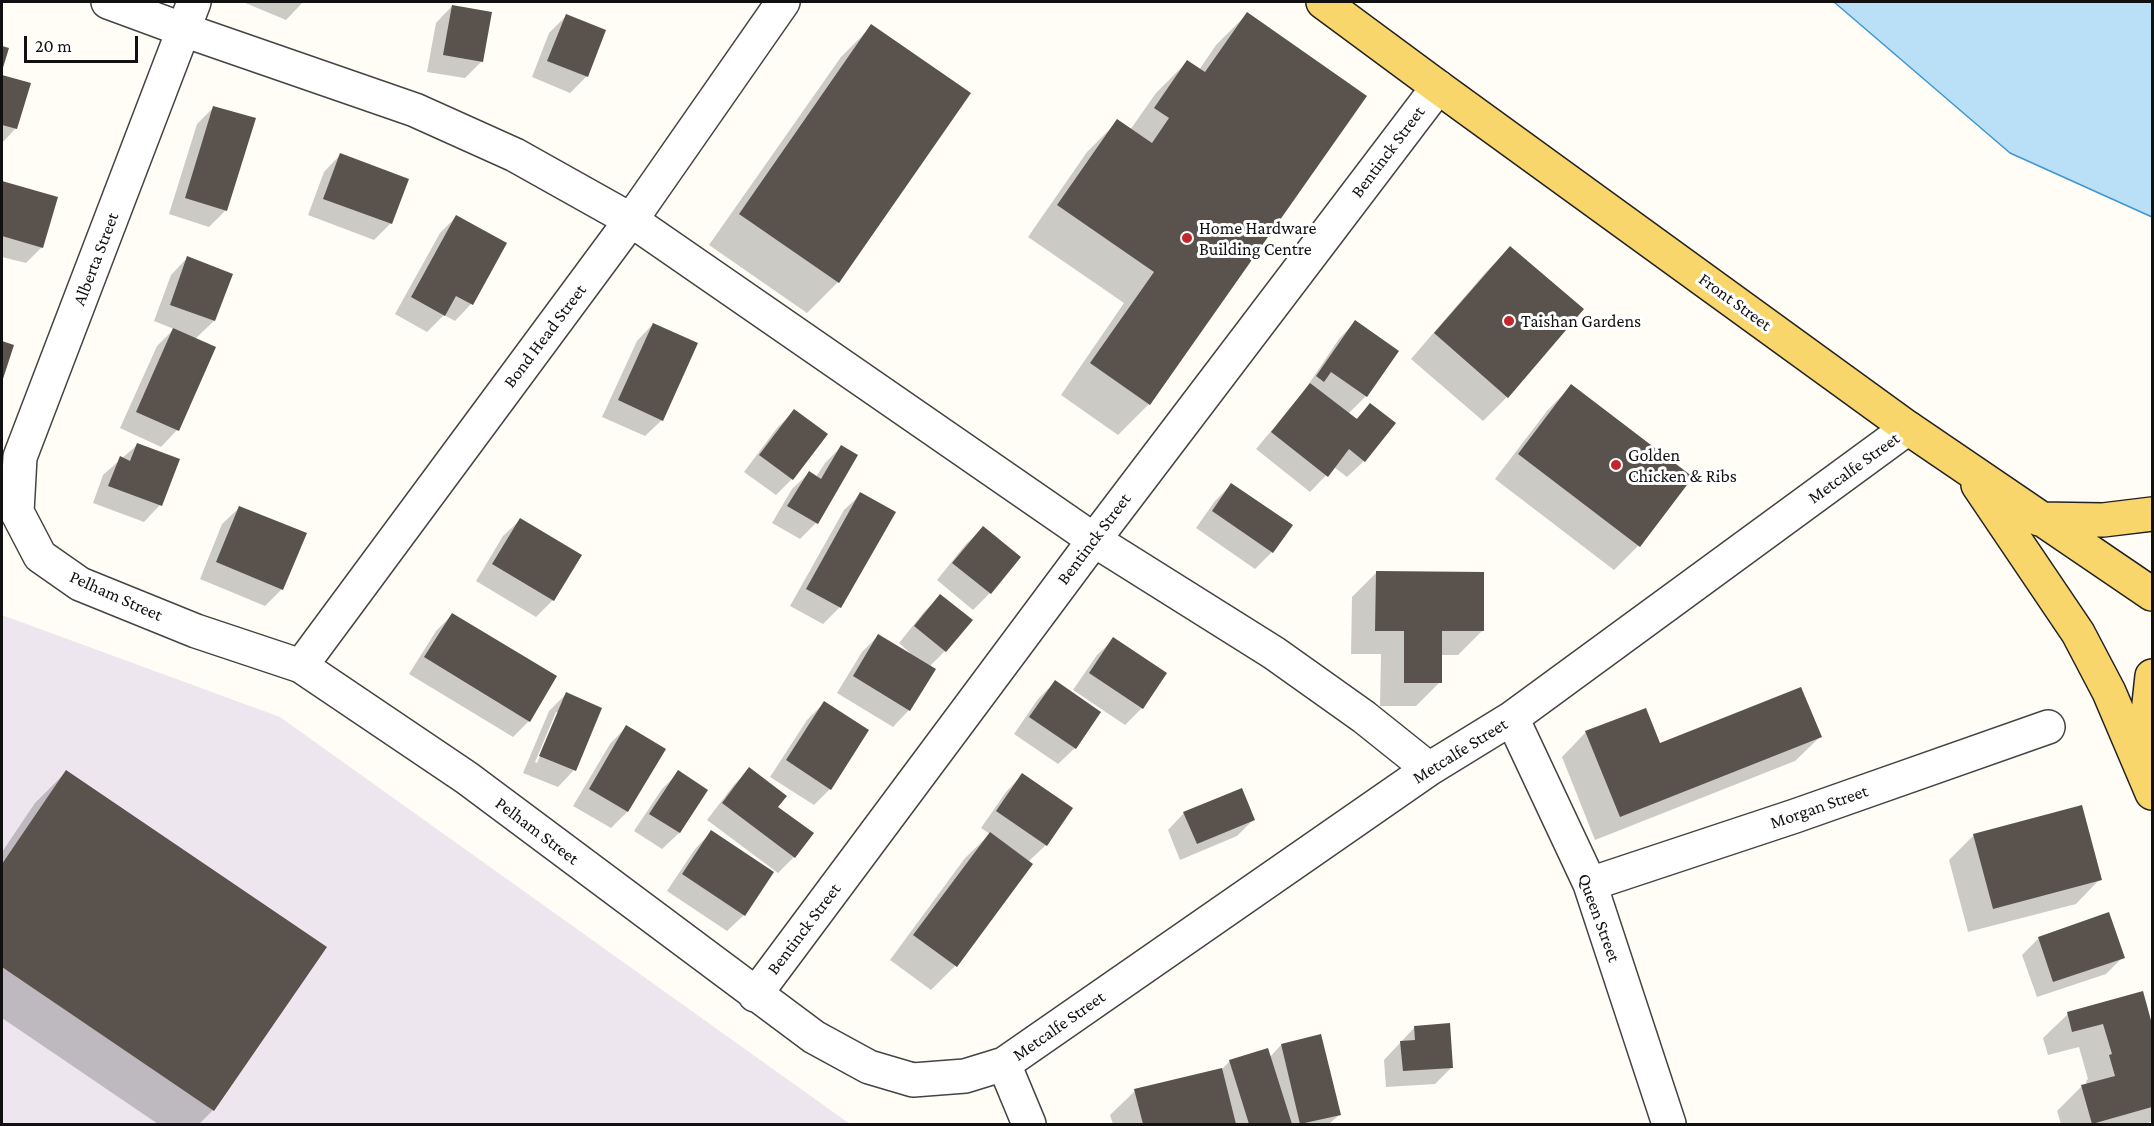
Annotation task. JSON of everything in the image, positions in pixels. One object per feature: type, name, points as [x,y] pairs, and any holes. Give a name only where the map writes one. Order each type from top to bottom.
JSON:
[{"type":"main road","name":"Front Street","points":[[1323,2],[1908,428],[2152,594]]},
{"type":"main road","points":[[1967,469],[2078,633],[2109,692],[2152,793]]},
{"type":"main road","points":[[2039,519],[2103,520],[2152,514]]},
{"type":"main road","points":[[2152,676],[2146,731],[2152,793]]},
{"type":"street","points":[[108,2],[189,16],[415,110],[515,155],[631,220],[1094,540],[1274,653],[1364,717],[1429,769]]},
{"type":"street","name":"Bond Head Street","points":[[301,666],[631,220],[783,2]]},
{"type":"street","name":"Alberta Street","points":[[21,520],[17,512],[20,457],[189,16]]},
{"type":"street","name":"Bentinck Street","points":[[755,995],[1094,540],[1438,87]]},
{"type":"street","name":"Metcalfe Street","points":[[1004,1064],[1429,769],[1512,718],[1908,428]]},
{"type":"street","name":"Pelham Street","points":[[21,520],[40,556],[80,584],[196,631],[301,666],[467,778],[814,1037],[870,1067],[914,1080],[965,1076],[1004,1064]]},
{"type":"street","name":"Queen Street","points":[[1512,718],[1590,884],[1669,1125]]},
{"type":"street","name":"Morgan Street","points":[[1590,884],[1795,816],[2048,727]]},
{"type":"street","points":[[1004,1064],[1029,1125]]},
{"type":"shaded area","points":[[2,615],[280,717],[850,1124],[2,1124]]},
{"type":"water","points":[[1834,2],[2152,2],[2152,217],[2010,153]]},
{"type":"building","points":[[452,5],[492,12],[483,62],[443,55]]},
{"type":"building","name":"Home Hardware Building Centre","points":[[1247,12],[1367,96],[1150,405],[1090,363],[1154,272],[1057,205],[1117,119],[1152,143],[1169,118],[1154,108],[1187,60],[1205,72]]},
{"type":"building","points":[[566,14],[606,30],[588,77],[547,61]]},
{"type":"building","points":[[871,24],[971,93],[839,283],[739,214]]},
{"type":"building","points":[[2,46],[9,48],[2,71]]},
{"type":"building","points":[[2,75],[31,83],[17,129],[2,125]]},
{"type":"building","points":[[213,106],[256,118],[227,211],[185,198]]},
{"type":"building","points":[[340,153],[409,179],[392,224],[323,199]]},
{"type":"building","points":[[2,181],[58,197],[43,248],[2,236]]},
{"type":"building","points":[[456,215],[507,243],[473,305],[456,296],[445,316],[411,297]]},
{"type":"building","name":"Taishan Gardens","points":[[1510,246],[1584,309],[1508,398],[1434,333]]},
{"type":"building","points":[[187,256],[233,274],[215,321],[170,305]]},
{"type":"building","points":[[1355,320],[1399,351],[1367,397],[1331,372],[1324,382],[1316,376]]},
{"type":"building","points":[[653,323],[698,343],[663,421],[618,400]]},
{"type":"building","points":[[173,328],[216,347],[179,431],[136,412]]},
{"type":"building","points":[[2,341],[14,345],[2,382]]},
{"type":"building","points":[[1310,383],[1357,419],[1370,403],[1396,423],[1365,462],[1349,449],[1328,477],[1271,432]]},
{"type":"building","points":[[1571,384],[1693,477],[1640,547],[1518,454]]},
{"type":"building","points":[[794,409],[828,434],[793,480],[759,455]]},
{"type":"building","points":[[137,443],[180,459],[162,506],[108,486],[120,456],[130,461]]},
{"type":"building","points":[[841,445],[858,455],[818,524],[787,506],[809,471],[821,479]]},
{"type":"building","points":[[1231,483],[1293,525],[1273,553],[1212,511]]},
{"type":"building","points":[[860,492],[896,512],[841,608],[806,589]]},
{"type":"building","points":[[239,506],[307,533],[283,590],[216,562]]},
{"type":"building","points":[[520,518],[582,555],[554,601],[492,564]]},
{"type":"building","points":[[983,526],[1021,557],[991,594],[952,563]]},
{"type":"building","points":[[1376,571],[1484,572],[1484,631],[1442,631],[1442,683],[1404,683],[1404,631],[1375,631]]},
{"type":"building","points":[[940,594],[973,620],[946,652],[914,626]]},
{"type":"building","points":[[452,613],[557,676],[530,722],[424,657]]},
{"type":"building","points":[[878,634],[936,669],[910,711],[853,676]]},
{"type":"building","points":[[1113,637],[1167,673],[1143,709],[1089,673]]},
{"type":"building","points":[[1055,680],[1101,712],[1076,749],[1029,717]]},
{"type":"building","points":[[1801,687],[1822,737],[1620,817],[1585,731],[1646,708],[1660,743]]},
{"type":"building","points":[[566,692],[602,708],[576,771],[539,756]]},
{"type":"building","points":[[824,701],[869,730],[831,790],[786,760]]},
{"type":"building","points":[[626,725],[666,749],[628,812],[589,789]]},
{"type":"building","points":[[749,767],[787,796],[778,807],[814,833],[795,858],[722,803]]},
{"type":"building","points":[[66,770],[327,947],[214,1111],[2,967],[2,864]]},
{"type":"building","points":[[678,770],[708,790],[680,833],[649,814]]},
{"type":"building","points":[[1022,773],[1073,808],[1047,846],[996,811]]},
{"type":"building","points":[[1242,788],[1255,820],[1197,844],[1183,812]]},
{"type":"building","points":[[2082,805],[2102,880],[1993,909],[1973,834]]},
{"type":"building","points":[[711,830],[774,872],[745,916],[682,874]]},
{"type":"building","points":[[990,832],[1033,864],[957,967],[913,935]]},
{"type":"building","points":[[2109,912],[2125,958],[2053,982],[2038,937]]},
{"type":"building","points":[[2143,991],[2152,1024],[2152,1107],[2092,1124],[2081,1085],[2115,1076],[2109,1055],[2112,1054],[2103,1024],[2072,1032],[2067,1012]]},
{"type":"building","points":[[1450,1023],[1453,1068],[1403,1071],[1400,1041],[1415,1040],[1414,1026]]},
{"type":"building","points":[[1321,1034],[1341,1115],[1300,1124],[1281,1044]]},
{"type":"building","points":[[1268,1048],[1292,1124],[1249,1124],[1229,1060]]},
{"type":"building","points":[[1222,1068],[1236,1124],[1143,1124],[1134,1089]]},
{"type":"place","name":"Home Hardware Building Centre","points":[[1187,238]]},
{"type":"place","name":"Taishan Gardens","points":[[1509,321]]},
{"type":"place","name":"Golden Chicken & Ribs","points":[[1616,465]]}]
